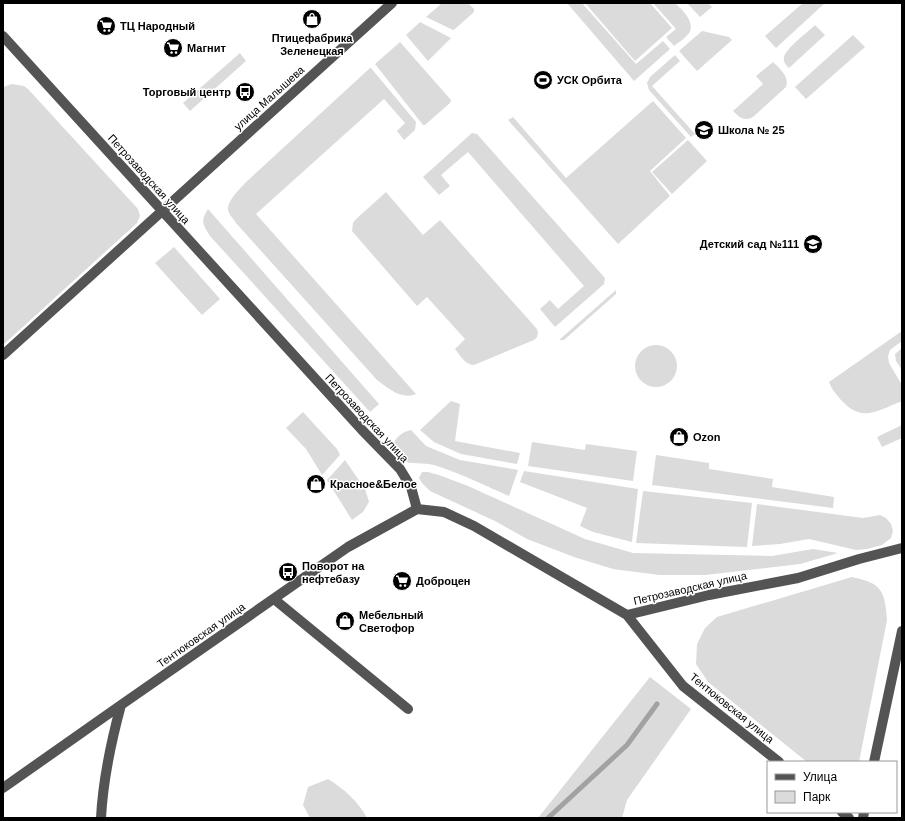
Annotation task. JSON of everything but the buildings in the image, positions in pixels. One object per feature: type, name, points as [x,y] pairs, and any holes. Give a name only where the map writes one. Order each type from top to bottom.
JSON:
[{"type":"street","name":"улица Малышева","points":[[3,355],[392,3]]},
{"type":"street","name":"Петрозаводская улица","points":[[3,36],[161,211],[362,430],[400,469],[411,488],[417,509],[444,512],[474,526],[627,615],[709,596],[798,578],[859,559],[902,548]]},
{"type":"street","name":"Тентюковская улица","points":[[3,788],[348,547],[417,509]]},
{"type":"street","points":[[274,599],[408,709]]},
{"type":"street","name":"Тентюковская улица","points":[[627,615],[683,686],[778,761]]},
{"type":"street","points":[[874,761],[902,630]]},
{"type":"street","points":[[101,818],[102,800],[110,748],[121,705]]},
{"type":"green space","points":[[442,3],[468,3],[474,9],[474,12],[453,30],[426,17]]},
{"type":"green space","points":[[567,3],[582,3],[636,64],[663,41],[670,49],[634,81]]},
{"type":"green space","points":[[585,3],[650,3],[672,28],[635,61]]},
{"type":"green space","points":[[653,3],[675,3],[687,16],[691,29],[684,38],[674,46],[666,37],[676,29]]},
{"type":"green space","points":[[687,3],[708,3],[712,7],[700,17]]},
{"type":"green space","points":[[803,3],[825,3],[776,48],[765,36]]},
{"type":"green space","points":[[420,22],[451,38],[428,61],[406,35]]},
{"type":"green space","points":[[815,25],[825,35],[789,68],[784,60],[786,53]]},
{"type":"green space","points":[[702,31],[729,37],[732,40],[697,71],[679,51]]},
{"type":"green space","points":[[853,35],[865,47],[806,99],[795,87]]},
{"type":"green space","points":[[400,42],[451,100],[450,103],[425,125],[423,125],[375,64]]},
{"type":"green space","points":[[240,53],[246,61],[190,111],[183,103]]},
{"type":"green space","points":[[675,55],[680,61],[652,86],[695,134],[691,137],[649,90],[647,83],[650,77]]},
{"type":"green space","points":[[773,62],[781,70],[787,80],[786,87],[753,117],[744,119],[740,117],[733,111],[763,84],[756,76]]},
{"type":"green space","points":[[370,68],[416,122],[415,130],[404,140],[397,131],[405,123],[384,99],[256,214],[416,394],[406,396],[396,393],[377,380],[236,223],[229,214],[228,210],[232,199],[245,183]]},
{"type":"green space","points":[[12,84],[24,86],[28,89],[138,209],[140,216],[137,223],[3,345],[3,87]]},
{"type":"green space","points":[[653,101],[686,138],[650,171],[670,196],[618,244],[508,120],[513,117],[566,178]]},
{"type":"green space","points":[[472,133],[477,134],[605,278],[604,284],[555,327],[540,309],[550,300],[558,309],[584,286],[468,152],[441,175],[450,186],[439,195],[423,177]]},
{"type":"green space","points":[[688,140],[707,161],[672,194],[652,172]]},
{"type":"green space","points":[[386,192],[423,235],[440,220],[537,329],[537,337],[534,340],[474,365],[465,362],[455,349],[465,339],[427,297],[417,306],[352,231],[355,220]]},
{"type":"green space","points":[[208,209],[379,404],[370,412],[210,236],[203,223]]},
{"type":"green space","points":[[174,247],[220,299],[202,315],[155,263]]},
{"type":"green space","points":[[616,290],[616,294],[564,340],[559,340]]},
{"type":"green space","points":[[902,331],[902,341],[890,350],[888,356],[889,363],[902,385],[902,401],[870,413],[856,411],[849,407],[836,394],[829,382]]},
{"type":"green space","points":[[652,345],[660,345],[668,348],[674,354],[677,366],[674,378],[668,384],[660,387],[652,387],[644,384],[638,378],[635,370],[635,362],[638,354],[644,348]]},
{"type":"green space","points":[[902,348],[902,370],[896,361],[895,354]]},
{"type":"green space","points":[[451,401],[460,404],[455,441],[520,453],[517,464],[461,454],[434,442],[420,430]]},
{"type":"green space","points":[[303,412],[337,449],[340,455],[322,475],[306,449],[286,428]]},
{"type":"green space","points":[[902,425],[902,438],[882,447],[877,437]]},
{"type":"green space","points":[[411,430],[426,446],[460,460],[518,470],[509,496],[444,468],[430,464],[404,462],[400,460],[396,456],[392,447],[399,436],[404,432]]},
{"type":"green space","points":[[532,442],[585,450],[586,444],[637,451],[633,481],[528,466]]},
{"type":"green space","points":[[656,455],[709,463],[709,469],[773,479],[772,487],[834,497],[833,508],[652,485]]},
{"type":"green space","points":[[345,460],[365,489],[369,502],[363,512],[352,520],[327,480]]},
{"type":"green space","points":[[524,471],[638,489],[632,542],[593,532],[580,526],[587,508],[520,482]]},
{"type":"green space","points":[[422,472],[439,475],[468,486],[585,539],[633,553],[772,556],[813,549],[838,553],[800,564],[705,575],[659,575],[613,569],[574,557],[527,539],[495,521],[430,491],[419,478]]},
{"type":"green space","points":[[643,491],[752,503],[747,547],[636,543]]},
{"type":"green space","points":[[757,504],[863,518],[880,515],[886,518],[891,524],[893,531],[891,538],[882,545],[867,549],[856,550],[809,539],[780,544],[752,546]]},
{"type":"green space","points":[[852,577],[870,582],[880,590],[885,602],[887,620],[859,761],[806,761],[708,682],[696,664],[697,644],[705,628],[717,617]]},
{"type":"green space","points":[[650,677],[691,709],[627,800],[622,818],[538,818]]},
{"type":"green space","points":[[328,779],[360,806],[367,818],[310,818],[303,805],[308,787]]},
{"type":"waterway","points":[[548,818],[627,745],[657,704]]},
{"type":"place","name":"Птицефабрика Зеленецкая","points":[[312,19]]},
{"type":"place","name":"ТЦ Народный","points":[[106,26]]},
{"type":"place","name":"Магнит","points":[[173,48]]},
{"type":"place","name":"УСК Орбита","points":[[543,80]]},
{"type":"place","name":"Торговый центр","points":[[245,92]]},
{"type":"place","name":"Школа № 25","points":[[704,130]]},
{"type":"place","name":"Детский сад №111","points":[[813,244]]},
{"type":"place","name":"Ozon","points":[[679,437]]},
{"type":"place","name":"Красное&Белое","points":[[316,484]]},
{"type":"place","name":"Поворот на нефтебазу","points":[[288,572]]},
{"type":"place","name":"Доброцен","points":[[402,581]]},
{"type":"place","name":"Мебельный Светофор","points":[[345,621]]}]
